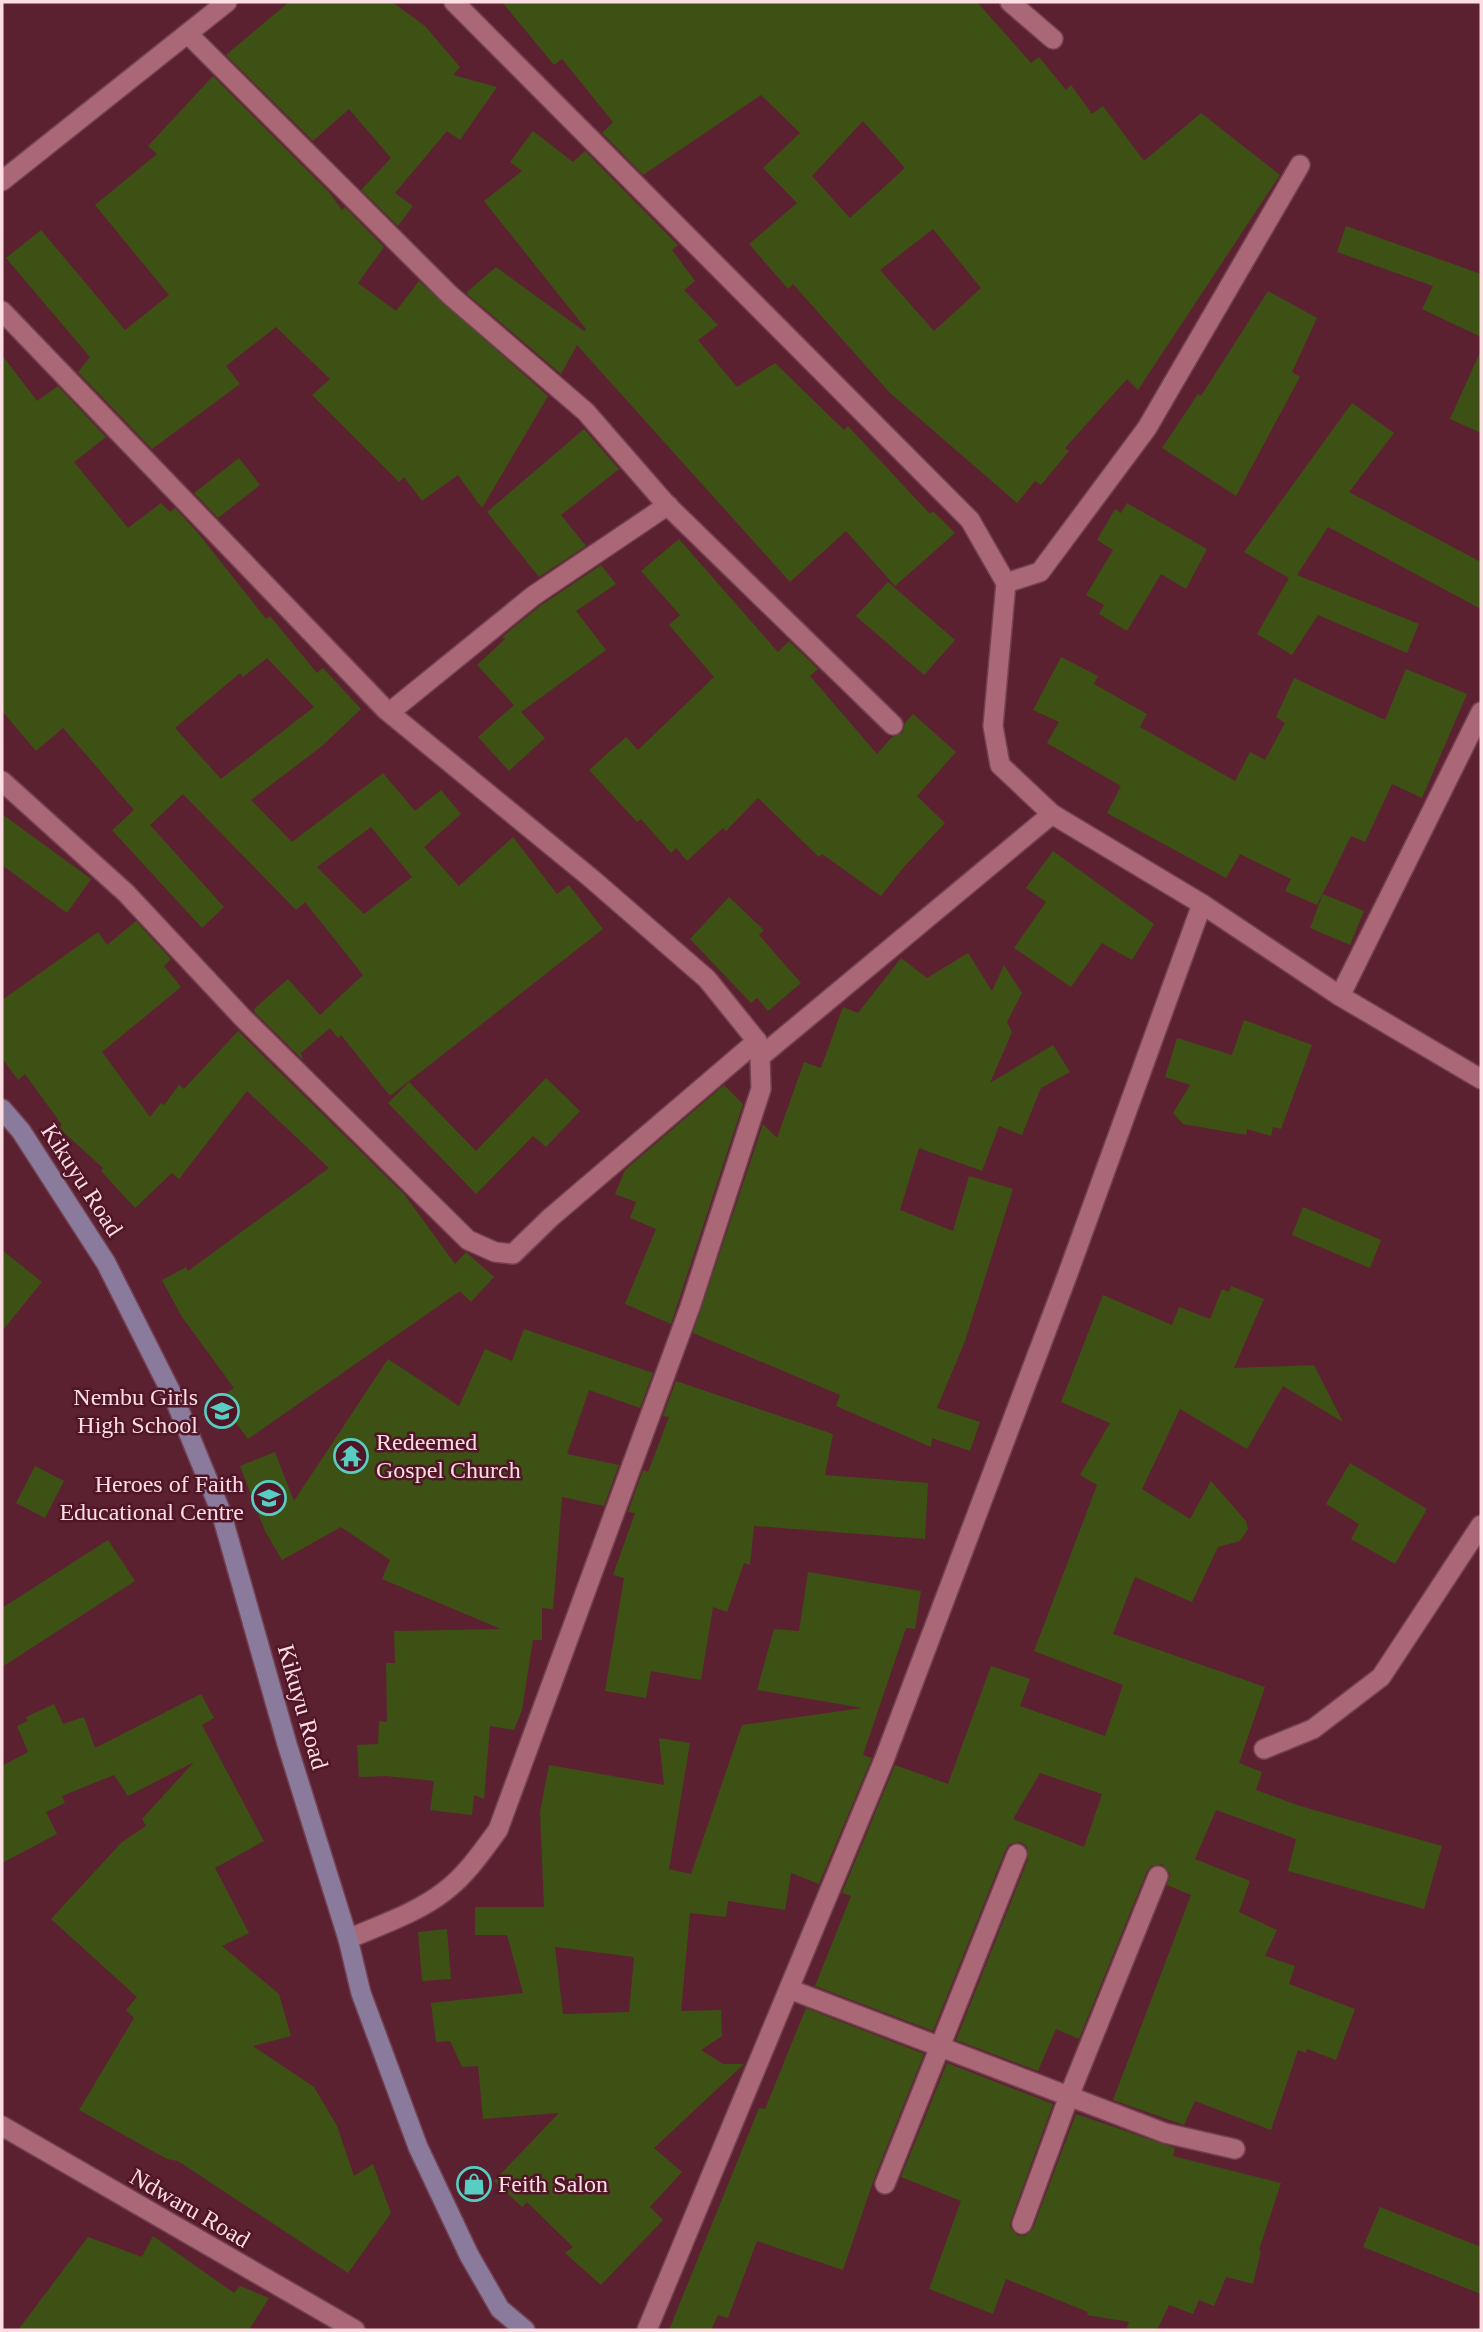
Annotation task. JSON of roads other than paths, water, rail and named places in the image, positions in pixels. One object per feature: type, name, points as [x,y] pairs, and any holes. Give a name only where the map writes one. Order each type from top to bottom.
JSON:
[{"type":"main road","name":"Kikuyu Road","points":[[2,1109],[21,1131],[106,1263],[180,1412],[220,1511],[287,1744],[348,1939],[361,1993],[418,2147],[470,2255],[500,2309],[526,2330]]},
{"type":"street","points":[[2,181],[189,35],[227,2]]},
{"type":"street","points":[[454,2],[970,520],[1006,583],[993,726],[1000,765],[1052,814],[1202,904],[1340,996],[1481,1079]]},
{"type":"street","points":[[1010,2],[1053,39]]},
{"type":"street","points":[[189,35],[450,295],[586,412],[668,505],[893,725]]},
{"type":"street","points":[[1006,583],[1040,572],[1147,428],[1300,165]]},
{"type":"street","points":[[2,311],[390,712],[592,879],[707,979],[758,1049],[761,1088],[690,1307],[520,1779],[498,1830],[472,1866],[444,1892],[405,1915],[348,1939]]},
{"type":"street","points":[[390,712],[533,596],[668,505]]},
{"type":"street","points":[[1340,996],[1481,712]]},
{"type":"street","points":[[2,780],[126,893],[243,1018],[468,1240],[495,1252],[513,1254],[550,1218],[1052,814]]},
{"type":"street","points":[[647,2330],[884,1760],[1068,1276],[1202,904]]},
{"type":"street","points":[[1264,1749],[1313,1729],[1381,1677],[1481,1525]]},
{"type":"street","points":[[885,2184],[942,2049],[1017,1854]]},
{"type":"street","points":[[1022,2224],[1069,2096],[1158,1876]]},
{"type":"street","points":[[789,1989],[1165,2133],[1234,2149]]},
{"type":"street","name":"Ndwaru Road","points":[[2,2126],[355,2330]]},
{"type":"place","name":"Nembu Girls High School","points":[[222,1411]]},
{"type":"place","name":"Redeemed Gospel Church","points":[[351,1456]]},
{"type":"place","name":"Heroes of Faith Educational Centre","points":[[269,1498]]},
{"type":"place","name":"Feith Salon","points":[[474,2184]]}]
